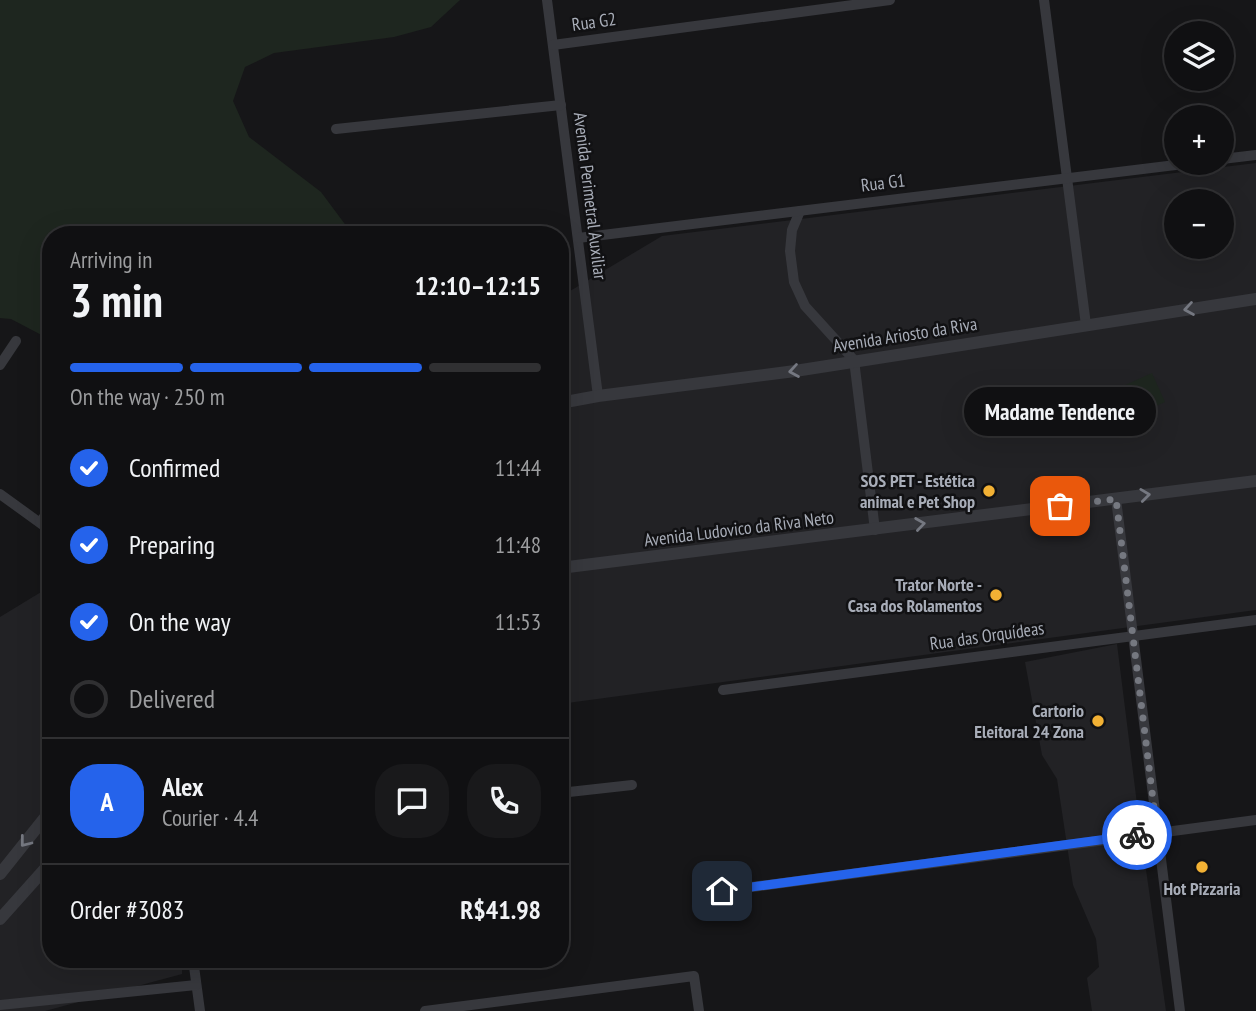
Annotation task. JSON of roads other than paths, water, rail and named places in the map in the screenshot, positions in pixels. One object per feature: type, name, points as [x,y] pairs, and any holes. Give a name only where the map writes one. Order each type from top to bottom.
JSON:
[{"type":"street","name":"Avenida Perimetral Auxiliar","points":[[547,0],[598,396]]},
{"type":"street","name":"Rua G2","points":[[553,45],[890,0]]},
{"type":"street","points":[[1044,0],[1086,325]]},
{"type":"street","points":[[336,129],[561,105]]},
{"type":"street","points":[[1234,158],[1256,155]]},
{"type":"street","name":"Rua G1","points":[[578,238],[1164,166]]},
{"type":"street","points":[[800,211],[792,230],[789,251],[794,282],[806,306],[854,360],[876,530]]},
{"type":"street","name":"Avenida Ariosto da Riva","points":[[569,401],[795,371],[1256,299]]},
{"type":"street","points":[[0,365],[16,341]]},
{"type":"street","name":"Avenida Ludovico da Riva Neto","points":[[569,567],[1256,481]]},
{"type":"street","points":[[0,494],[40,522],[42,519]]},
{"type":"street","points":[[1116,499],[1180,1011]]},
{"type":"street","name":"Rua das Orquídeas","points":[[723,690],[1133,634],[1256,620]]},
{"type":"street","points":[[569,792],[632,785]]},
{"type":"street","points":[[722,891],[1256,820]]},
{"type":"street","points":[[0,874],[42,821]]},
{"type":"street","points":[[0,919],[42,872]]},
{"type":"street","points":[[194,968],[200,1011]]},
{"type":"street","points":[[425,1011],[694,976],[699,1011]]},
{"type":"street","points":[[0,1006],[196,985]]},
{"type":"place","name":"SOS PET - Estética animal e Pet Shop","points":[[989,491]]},
{"type":"place","name":"Madame Tendence","points":[[1060,506]]},
{"type":"place","name":"Trator Norte - Casa dos Rolamentos","points":[[996,595]]},
{"type":"place","name":"Cartorio Eleitoral 24 Zona","points":[[1098,721]]},
{"type":"place","name":"Hot Pizzaria","points":[[1202,867]]}]
